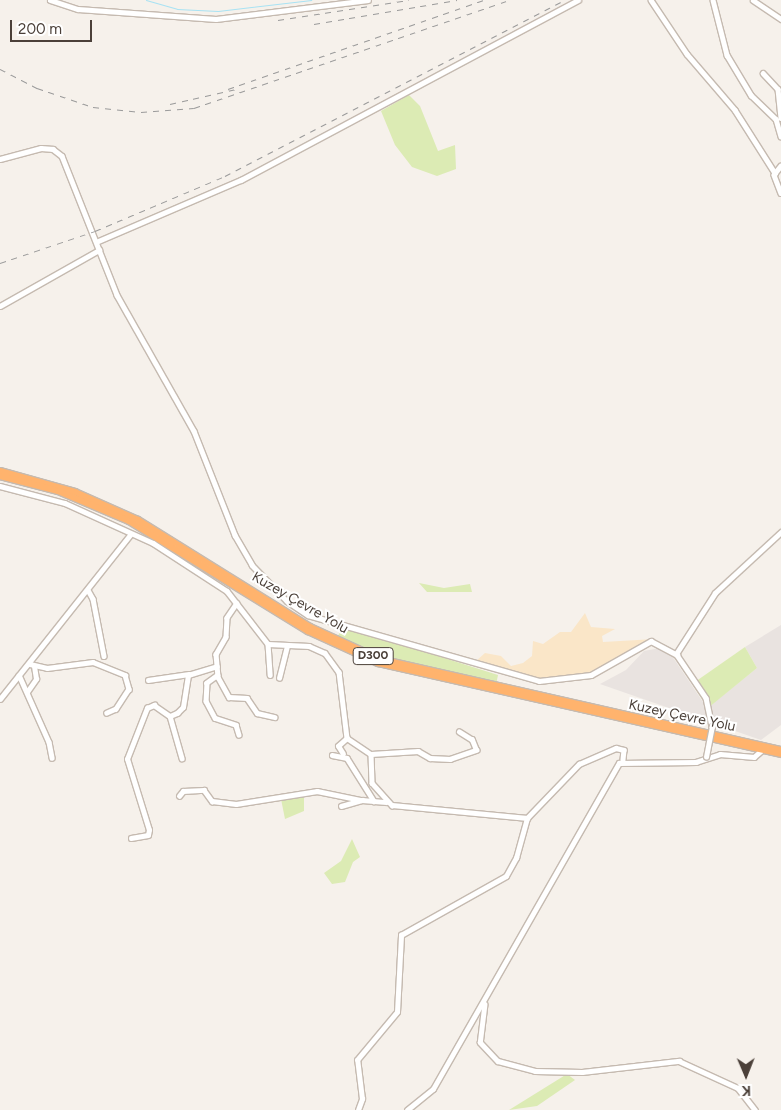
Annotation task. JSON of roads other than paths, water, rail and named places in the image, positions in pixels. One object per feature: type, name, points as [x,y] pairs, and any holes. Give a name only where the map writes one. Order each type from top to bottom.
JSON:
[{"type":"highway","name":"Kuzey Çevre Yolu","points":[[0,471],[75,492],[138,520],[310,627],[380,659],[781,750]]},
{"type":"highway","name":"Kuzey Çevre Yolu","points":[[0,476],[58,491],[129,521],[308,631],[378,663],[781,754]]},
{"type":"street","points":[[50,0],[78,8],[216,19],[368,0]]},
{"type":"street","points":[[96,242],[274,163],[578,0]]},
{"type":"street","points":[[651,0],[687,54],[735,110],[774,173],[781,193]]},
{"type":"street","points":[[713,0],[727,54],[751,95],[776,119],[781,136]]},
{"type":"street","points":[[754,0],[781,19]]},
{"type":"street","points":[[763,73],[778,90],[781,118]]},
{"type":"street","points":[[0,159],[40,148],[60,153],[99,250],[136,334],[194,431],[234,535],[252,565],[287,601],[308,615],[539,681],[591,675],[651,641],[676,654],[706,698],[712,727],[706,757]]},
{"type":"street","points":[[774,173],[781,166]]},
{"type":"street","points":[[0,306],[99,250]]},
{"type":"street","points":[[0,486],[65,503],[130,535],[163,548],[224,589],[268,644],[270,675]]},
{"type":"street","points":[[676,654],[715,594],[781,532]]},
{"type":"street","points":[[0,699],[19,675],[32,666],[130,535]]},
{"type":"street","points":[[88,590],[94,599],[104,656]]},
{"type":"street","points":[[237,604],[227,618],[226,637],[216,654],[218,675],[229,697],[247,698],[258,713],[275,717]]},
{"type":"street","points":[[268,644],[316,648],[335,664],[347,738],[371,754],[418,751],[445,759],[474,752],[473,741],[459,732]]},
{"type":"street","points":[[278,678],[287,646]]},
{"type":"street","points":[[32,666],[93,662],[125,675],[129,689],[116,709],[107,713]]},
{"type":"street","points":[[27,692],[36,679],[32,666]]},
{"type":"street","points":[[148,680],[189,674],[217,666]]},
{"type":"street","points":[[170,716],[183,707],[189,674]]},
{"type":"street","points":[[19,675],[49,742],[52,758]]},
{"type":"street","points":[[218,675],[207,683],[206,700],[215,718],[236,724],[239,735]]},
{"type":"street","points":[[132,838],[148,835],[149,830],[127,759],[148,707],[154,705],[170,716],[182,758]]},
{"type":"street","points":[[347,738],[338,746],[374,801]]},
{"type":"street","points":[[358,1110],[362,1099],[357,1060],[397,1012],[401,935],[506,876],[516,858],[527,818],[582,762],[618,748],[624,751],[623,760],[433,1089],[407,1110]]},
{"type":"street","points":[[623,760],[676,764],[706,757],[752,757],[762,750]]},
{"type":"street","points":[[332,755],[343,754]]},
{"type":"street","points":[[371,754],[372,783],[386,802]]},
{"type":"street","points":[[179,796],[183,791],[204,790],[212,801],[236,804],[317,791],[361,800],[468,811],[492,818],[511,814],[527,818]]},
{"type":"street","points":[[341,806],[361,800]]},
{"type":"street","points":[[488,993],[481,1016],[480,1042],[498,1061],[535,1071],[582,1072],[679,1061],[738,1088],[755,1110]]},
{"type":"waterway","points":[[146,0],[177,9],[218,11],[311,0]]},
{"type":"railway","points":[[278,20],[408,0]]},
{"type":"railway","points":[[314,24],[457,0]]},
{"type":"railway","points":[[228,89],[483,0]]},
{"type":"railway","points":[[0,69],[37,88],[93,107],[141,112],[194,108],[510,0]]},
{"type":"railway","points":[[0,263],[95,231],[225,176],[564,0]]},
{"type":"railway","points":[[170,104],[236,89]]}]
